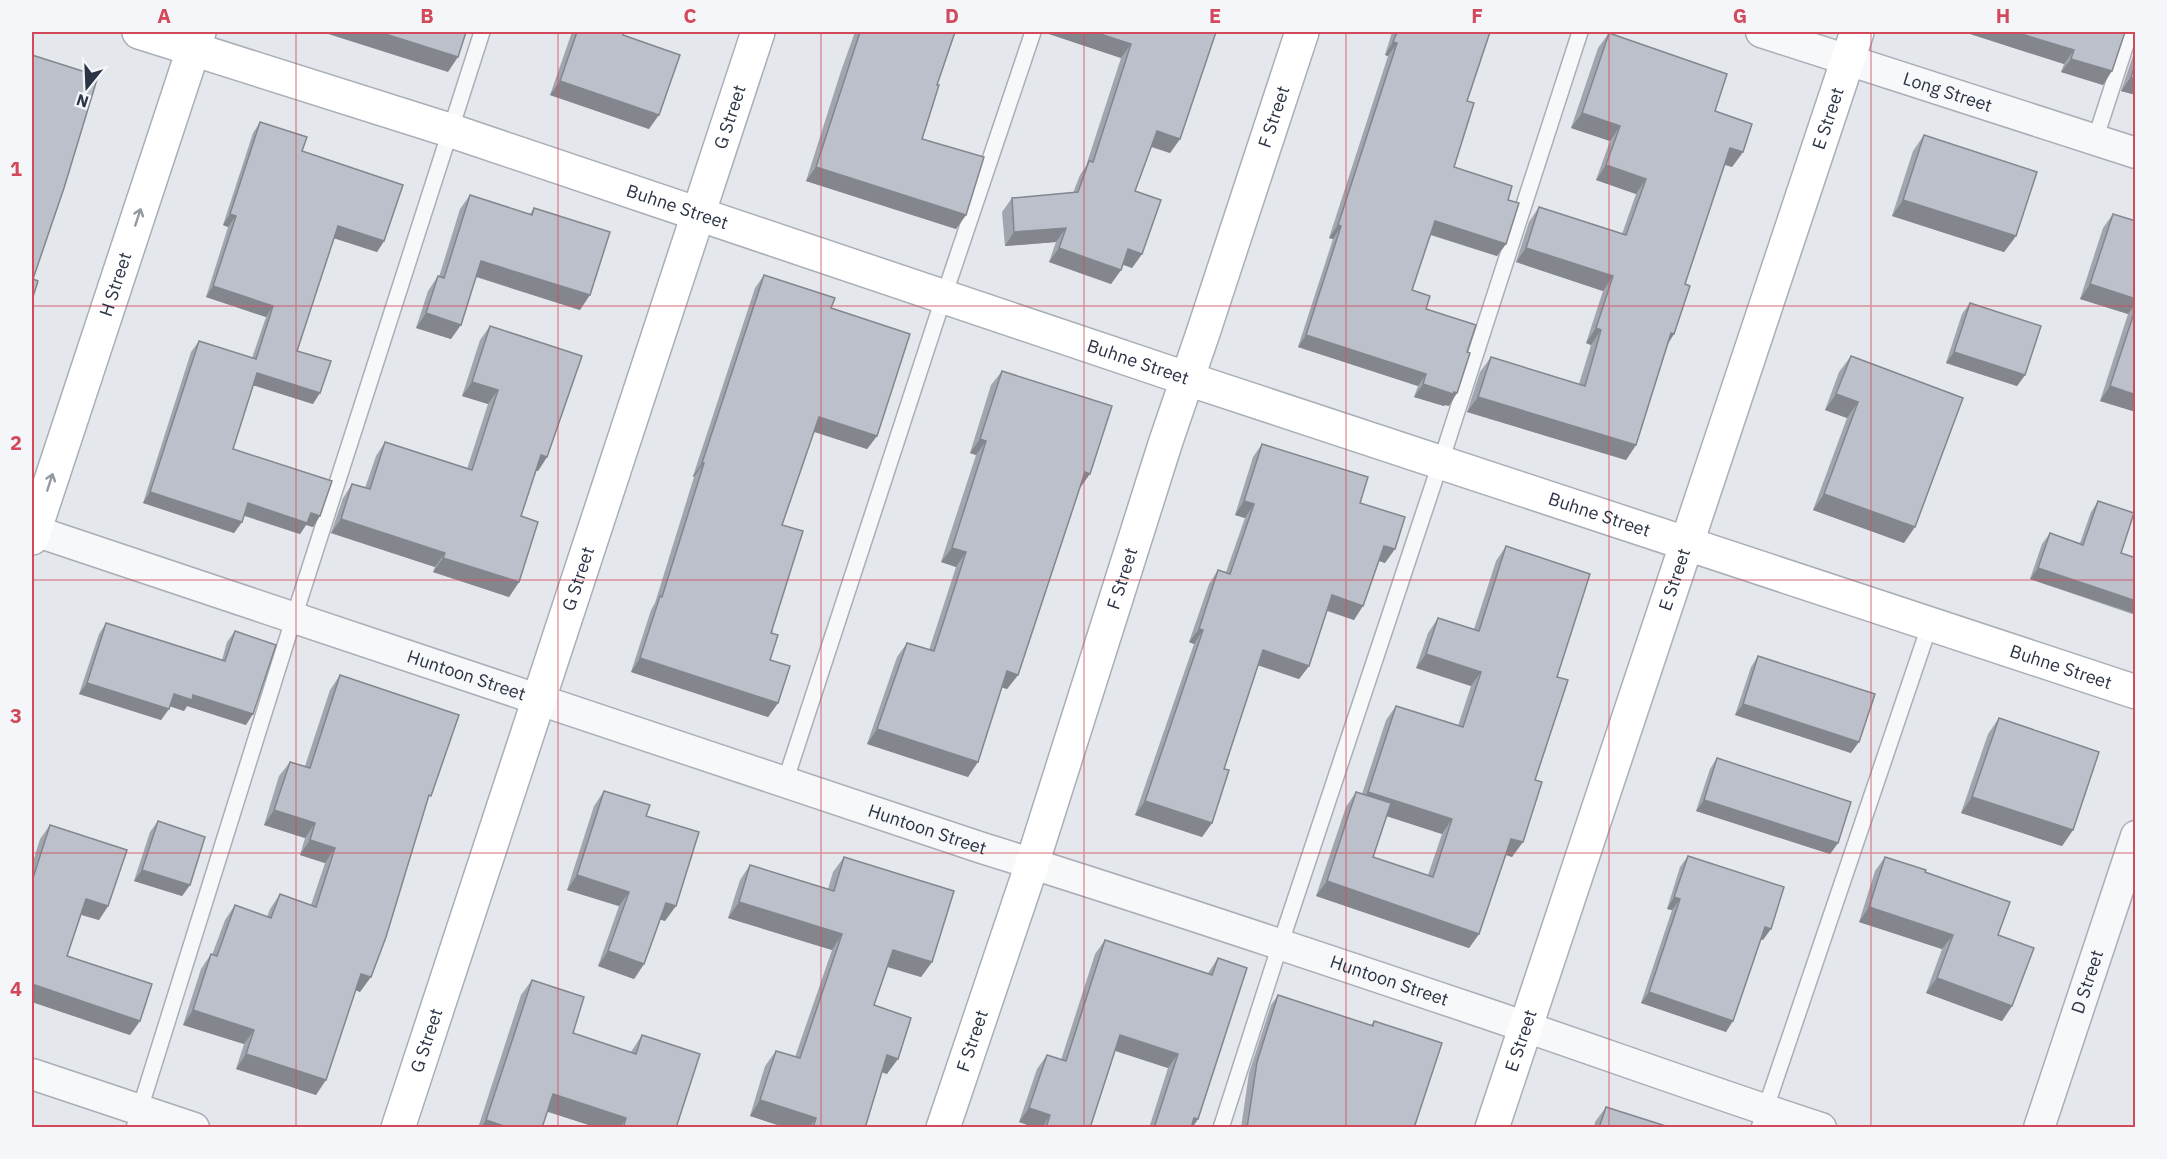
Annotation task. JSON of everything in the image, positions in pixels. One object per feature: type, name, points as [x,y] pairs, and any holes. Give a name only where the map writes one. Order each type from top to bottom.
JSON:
[{"type":"street","name":"Buhne Street","points":[[139,32],[196,40],[449,130],[1188,379],[2136,692]]},
{"type":"street","name":"G Street","points":[[398,1128],[758,32]]},
{"type":"street","name":"F Street","points":[[943,1128],[1032,864],[1166,441],[1302,32]]},
{"type":"street","name":"Long Street","points":[[1761,32],[1852,46],[2095,140],[2136,153]]},
{"type":"street","name":"H Street","points":[[32,533],[196,40]]},
{"type":"street","name":"E Street","points":[[1492,1128],[1852,46]]},
{"type":"street","name":"Huntoon Street","points":[[32,533],[294,617],[1526,1028],[1761,1118],[1821,1128]]},
{"type":"street","name":"D Street","points":[[2039,1128],[2136,836]]},
{"type":"street","points":[[32,1074],[137,1119],[194,1128]]},
{"type":"lane","points":[[137,1119],[294,617],[482,32]]},
{"type":"lane","points":[[786,782],[944,296],[1033,32]]},
{"type":"lane","points":[[1221,1128],[1580,32]]},
{"type":"lane","points":[[2095,140],[2130,32]]},
{"type":"lane","points":[[1761,1118],[1930,624]]},
{"type":"building","points":[[379,32],[466,32],[458,57]]},
{"type":"building","points":[[577,32],[624,32],[623,35],[680,55],[659,115],[560,81]]},
{"type":"building","points":[[860,32],[955,32],[922,139],[984,157],[966,215],[816,167]]},
{"type":"building","points":[[1094,32],[1216,32],[1180,139],[1157,131],[1135,191],[1161,200],[1142,254],[1128,249],[1121,270],[1059,248],[1066,228],[1014,232],[1012,198],[1078,192],[1089,161],[1093,162],[1131,44]]},
{"type":"building","points":[[1397,32],[1490,32],[1467,101],[1474,103],[1454,167],[1512,186],[1508,200],[1519,203],[1506,244],[1435,221],[1412,290],[1430,296],[1426,309],[1476,325],[1457,393],[1453,394],[1423,384],[1426,374],[1306,335],[1341,226],[1338,225],[1397,43],[1393,42]]},
{"type":"building","points":[[2015,32],[2125,32],[2112,71],[2071,59],[2074,50]]},
{"type":"building","points":[[1609,33],[1727,74],[1715,111],[1752,124],[1743,152],[1730,148],[1685,284],[1690,286],[1674,334],[1671,333],[1636,445],[1478,397],[1491,357],[1585,386],[1601,330],[1596,328],[1613,276],[1526,248],[1539,207],[1626,235],[1646,179],[1606,165],[1620,126],[1582,113]]},
{"type":"building","points":[[32,55],[98,76],[33,279],[38,281],[32,300]]},
{"type":"building","points":[[2136,62],[2136,79],[2131,77]]},
{"type":"building","points":[[260,122],[307,137],[302,151],[403,185],[384,241],[338,226],[297,351],[331,361],[320,393],[257,373],[233,449],[332,481],[320,516],[311,513],[307,523],[248,503],[242,522],[150,492],[199,341],[256,359],[273,306],[213,286],[236,216],[230,214]]},
{"type":"building","points":[[1924,135],[2037,172],[2016,236],[1903,200]]},
{"type":"building","points":[[470,195],[532,215],[534,208],[610,232],[590,295],[481,261],[461,325],[426,313],[438,276],[444,278]]},
{"type":"building","points":[[2113,214],[2136,221],[2136,299],[2090,284]]},
{"type":"building","points":[[764,275],[835,298],[831,308],[910,334],[877,436],[819,417],[782,525],[803,531],[771,633],[778,635],[770,660],[790,666],[778,703],[640,658],[660,596],[662,597],[704,463],[702,463]]},
{"type":"building","points":[[1970,303],[2041,326],[2025,375],[1954,352]]},
{"type":"building","points":[[2136,307],[2136,395],[2110,386]]},
{"type":"building","points":[[490,326],[582,356],[547,457],[541,455],[521,516],[538,522],[519,582],[443,558],[445,553],[341,519],[352,484],[370,489],[385,442],[472,470],[498,390],[472,382]]},
{"type":"building","points":[[1851,356],[1963,398],[1915,527],[1824,494],[1858,402],[1836,394]]},
{"type":"building","points":[[1002,371],[1112,406],[1090,474],[1085,472],[1018,675],[1007,671],[978,762],[877,729],[907,643],[934,651],[966,552],[952,548],[986,441],[980,439]]},
{"type":"building","points":[[1262,444],[1368,477],[1360,503],[1405,517],[1395,549],[1384,546],[1363,606],[1332,595],[1309,666],[1263,650],[1224,769],[1229,770],[1212,823],[1145,801],[1203,630],[1199,629],[1218,570],[1230,574],[1254,504],[1244,501]]},
{"type":"building","points":[[2098,501],[2134,513],[2121,553],[2136,558],[2136,601],[2038,568],[2050,533],[2083,545]]},
{"type":"building","points":[[1506,546],[1590,574],[1557,677],[1568,680],[1535,780],[1542,782],[1523,842],[1511,839],[1479,934],[1327,881],[1356,792],[1391,803],[1373,857],[1433,877],[1452,819],[1368,792],[1396,706],[1463,727],[1481,672],[1426,654],[1438,618],[1479,631]]},
{"type":"building","points":[[106,623],[225,661],[235,631],[276,645],[253,714],[193,695],[192,700],[174,694],[169,709],[87,683]]},
{"type":"building","points":[[1758,656],[1875,694],[1859,742],[1743,704]]},
{"type":"building","points":[[340,675],[459,715],[431,796],[429,795],[386,937],[371,977],[361,974],[326,1080],[246,1054],[254,1030],[193,1010],[211,954],[217,956],[235,905],[271,918],[280,894],[316,907],[335,848],[310,840],[315,823],[274,810],[290,762],[310,768]]},
{"type":"building","points":[[1999,718],[2099,752],[2073,830],[1972,797]]},
{"type":"building","points":[[1717,758],[1851,802],[1838,843],[1704,800]]},
{"type":"building","points":[[604,791],[650,805],[646,816],[699,832],[676,906],[666,903],[644,964],[608,951],[629,892],[577,875]]},
{"type":"building","points":[[158,821],[205,837],[190,885],[142,870]]},
{"type":"building","points":[[50,825],[127,850],[108,906],[86,899],[67,956],[152,984],[140,1021],[32,984],[32,881]]},
{"type":"building","points":[[1688,856],[1784,887],[1771,929],[1765,927],[1733,1021],[1649,992],[1680,899],[1674,897]]},
{"type":"building","points":[[844,857],[954,891],[932,962],[893,950],[874,1005],[911,1018],[898,1059],[887,1055],[865,1128],[813,1128],[816,1118],[760,1100],[776,1051],[800,1058],[842,934],[739,902],[750,865],[834,891]]},
{"type":"building","points":[[1885,857],[2010,902],[1998,935],[2034,948],[2012,1006],[1937,978],[1953,935],[1869,907]]},
{"type":"building","points":[[1105,940],[1212,975],[1218,958],[1247,968],[1198,1119],[1194,1118],[1191,1128],[1154,1128],[1178,1054],[1120,1035],[1090,1128],[1046,1128],[1050,1115],[1029,1108],[1047,1055],[1066,1061]]},
{"type":"building","points":[[532,980],[584,997],[573,1033],[636,1054],[642,1035],[700,1054],[676,1128],[623,1128],[626,1118],[553,1094],[542,1128],[510,1128],[486,1120]]},
{"type":"building","points":[[1278,995],[1373,1026],[1374,1021],[1442,1043],[1414,1128],[1247,1128],[1257,1062]]},
{"type":"building","points":[[1606,1107],[1672,1128],[1599,1128]]}]
